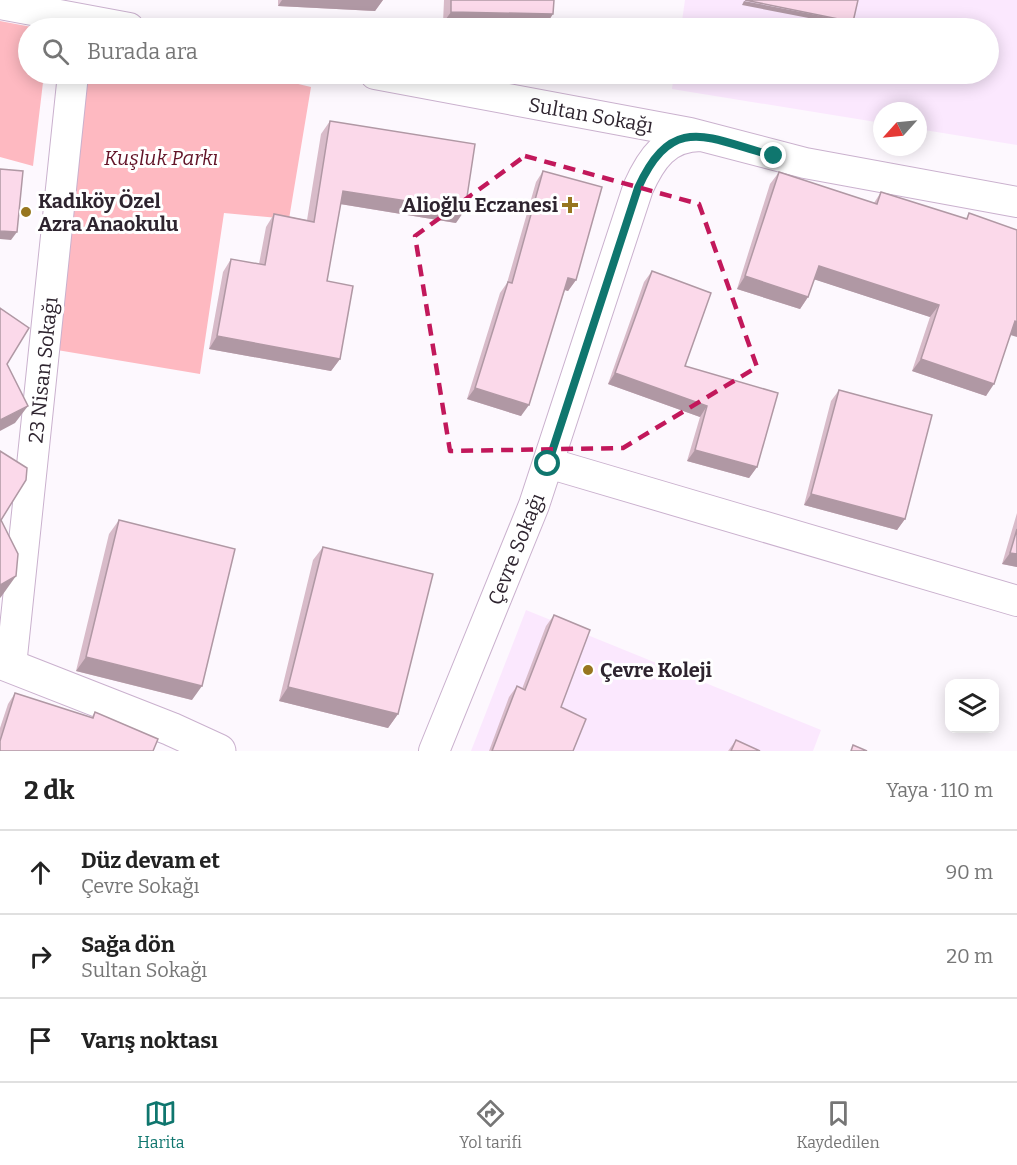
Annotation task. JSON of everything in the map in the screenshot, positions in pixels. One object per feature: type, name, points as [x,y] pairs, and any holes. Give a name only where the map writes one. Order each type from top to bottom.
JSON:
[{"type":"street","points":[[0,4],[55,18]]},
{"type":"street","name":"23 Nisan Sokağı","points":[[5,664],[72,84]]},
{"type":"street","name":"Sultan Sokağı","points":[[427,84],[701,136],[805,163],[1017,202]]},
{"type":"street","points":[[614,120],[627,130],[638,151],[640,162],[638,188]]},
{"type":"street","name":"Çevre Sokağı","points":[[434,751],[525,529],[638,188],[656,158],[668,145],[682,137],[701,136]]},
{"type":"street","points":[[548,464],[1017,601]]},
{"type":"street","points":[[5,664],[164,727],[211,749]]},
{"type":"highlighted area","points":[[525,156],[699,204],[757,367],[623,448],[450,451],[415,236]]},
{"type":"shaded area","points":[[685,0],[1017,0],[1017,145],[927,130],[927,102],[873,102],[873,122],[672,89],[673,84],[999,84],[999,18],[682,18]]},
{"type":"shaded area","name":"Çevre Koleji","points":[[526,610],[821,730],[813,751],[471,751]]},
{"type":"green space","points":[[0,21],[18,24],[18,84],[43,84],[33,166],[0,157]]},
{"type":"green space","name":"Kuşluk Parkı","points":[[86,84],[298,84],[311,87],[289,219],[224,213],[200,374],[51,349]]},
{"type":"building","points":[[451,0],[554,0],[553,14],[451,12]]},
{"type":"building","points":[[745,0],[858,0],[854,18],[833,18]]},
{"type":"building","points":[[330,121],[475,144],[465,210],[343,191],[327,281],[353,286],[340,359],[217,336],[231,259],[265,265],[274,214],[314,222]]},
{"type":"building","points":[[0,169],[23,171],[17,232],[0,231]]},
{"type":"building","points":[[543,171],[602,187],[576,280],[568,278],[529,405],[475,388],[508,282],[512,283]]},
{"type":"building","points":[[779,172],[877,204],[881,192],[967,219],[969,213],[1017,230],[1017,322],[1015,321],[994,384],[921,359],[939,305],[819,266],[808,297],[745,276]]},
{"type":"building","points":[[652,271],[711,293],[685,366],[778,393],[757,467],[695,450],[707,406],[615,373]]},
{"type":"building","points":[[0,308],[29,328],[7,364],[28,406],[0,420]]},
{"type":"building","points":[[839,390],[932,415],[905,519],[811,494]]},
{"type":"building","points":[[0,451],[27,468],[26,480],[1,520],[18,554],[16,576],[0,585]]},
{"type":"building","points":[[119,520],[235,549],[202,686],[86,657]]},
{"type":"building","points":[[1017,529],[1017,554],[1010,553]]},
{"type":"building","points":[[323,547],[433,574],[398,714],[288,687]]},
{"type":"building","points":[[554,615],[590,630],[561,707],[586,719],[573,751],[492,751],[517,686],[525,690]]},
{"type":"building","points":[[15,693],[93,718],[95,712],[158,739],[153,751],[0,751],[0,741]]},
{"type":"building","points":[[736,740],[760,751],[731,751]]},
{"type":"building","points":[[853,745],[867,751],[851,751]]},
{"type":"place","name":"Alioğlu Eczanesi","points":[[570,205]]},
{"type":"place","name":"Kadıköy Özel Azra Anaokulu","points":[[26,212]]},
{"type":"place","name":"Çevre Koleji","points":[[588,670]]},
{"type":"route","points":[[548,464],[638,188],[656,158],[672,142],[682,137],[696,136],[774,156]]}]
